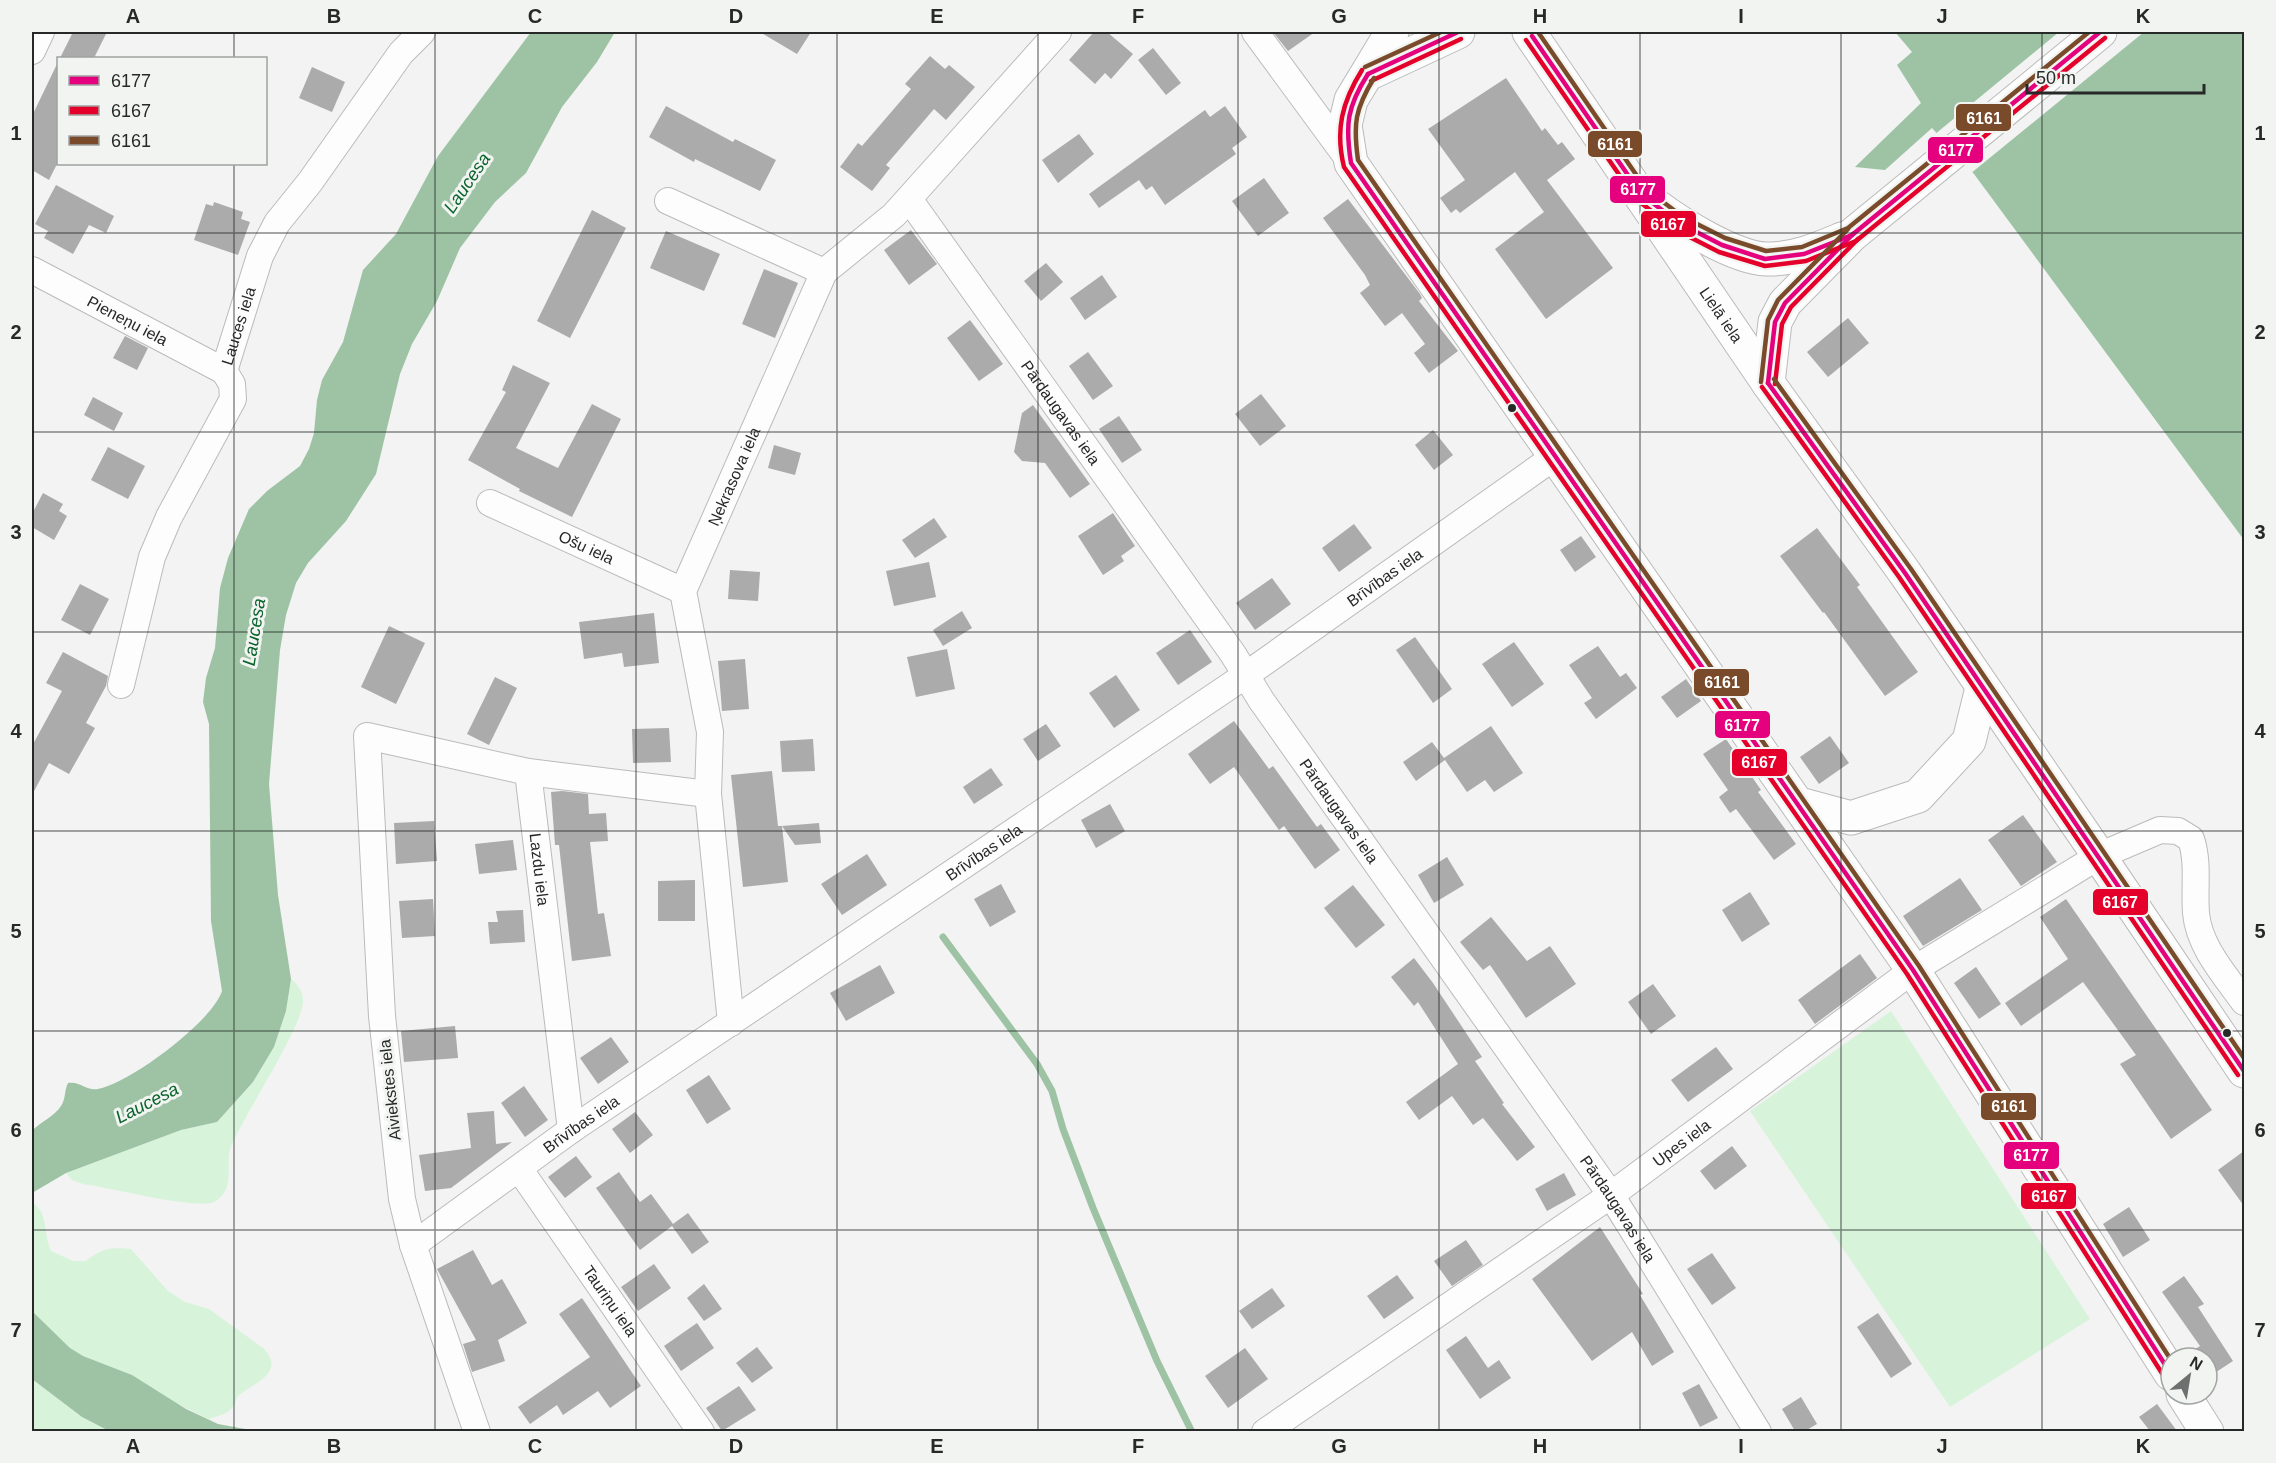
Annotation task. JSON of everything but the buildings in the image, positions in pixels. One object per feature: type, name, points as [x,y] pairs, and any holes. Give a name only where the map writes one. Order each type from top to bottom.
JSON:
[{"type":"main road","points":[[1392,32],[1351,100],[1345,125],[1351,163],[1913,970],[2159,1355]]},
{"type":"main road","points":[[1368,74],[1458,32]]},
{"type":"main road","points":[[1768,383],[1776,322],[1785,303],[1852,235],[2100,32]]},
{"type":"main road","name":"Lielā iela","points":[[1526,33],[1641,194],[1768,383],[1905,573],[2244,1071]]},
{"type":"main road","points":[[1641,194],[1679,223],[1722,245],[1765,259],[1804,254],[1852,235]]},
{"type":"main road","points":[[1799,804],[1851,818],[1918,796],[1969,741],[1982,688]]},
{"type":"main road","points":[[2190,1406],[2206,1431]]},
{"type":"street","points":[[32,51],[41,32]]},
{"type":"street","name":"Lauces iela","points":[[122,685],[152,557],[169,517],[233,399],[232,384],[224,371],[260,256],[277,223],[310,182],[401,53],[422,32]]},
{"type":"street","name":"Ņekrasova iela","points":[[683,591],[824,272],[894,215],[1058,32]]},
{"type":"street","points":[[1256,32],[1351,163]]},
{"type":"street","name":"Pārdaugavas iela","points":[[909,199],[1611,1196],[1758,1431]]},
{"type":"street","points":[[668,201],[824,272]]},
{"type":"street","name":"Pieneņu iela","points":[[32,270],[224,371]]},
{"type":"street","name":"Brīvības iela","points":[[413,1245],[520,1170],[571,1130],[1246,675],[1554,457]]},
{"type":"street","name":"Ošu iela","points":[[490,503],[683,591]]},
{"type":"street","points":[[683,591],[710,732],[708,794],[731,1023]]},
{"type":"street","name":"Aiviekstes iela","points":[[477,1431],[413,1245],[402,1199],[382,1016],[367,736],[528,772]]},
{"type":"street","points":[[528,772],[708,794]]},
{"type":"street","name":"Lazdu iela","points":[[528,772],[571,1130]]},
{"type":"street","name":"Upes iela","points":[[1280,1427],[1611,1196],[1913,970],[2099,856],[2160,830],[2178,831],[2191,839],[2196,853],[2196,914],[2201,940],[2244,1002]]},
{"type":"street","name":"Tauriņu iela","points":[[520,1170],[701,1431]]},
{"type":"shaded area","points":[[291,979],[302,994],[300,1013],[294,1030],[232,1144],[228,1183],[221,1197],[214,1202],[204,1204],[190,1203],[83,1184],[72,1180],[66,1173],[181,1130],[217,1122],[253,1082],[274,1047],[286,1011]]},
{"type":"shaded area","points":[[1891,1011],[2090,1319],[1950,1407],[1750,1111]]},
{"type":"shaded area","points":[[32,1202],[41,1212],[51,1251],[73,1261],[86,1261],[107,1249],[131,1249],[168,1291],[185,1302],[209,1309],[263,1348],[269,1357],[270,1371],[237,1397],[230,1410],[208,1419],[168,1399],[132,1375],[83,1356],[70,1348],[32,1311]]},
{"type":"shaded area","points":[[32,1379],[82,1417],[109,1431],[32,1431]]},
{"type":"water","name":"Laucesa","points":[[531,32],[615,32],[597,62],[562,107],[526,173],[495,202],[460,248],[437,301],[412,344],[400,374],[376,474],[346,521],[308,563],[296,583],[286,615],[280,650],[269,784],[278,895],[291,979],[286,1011],[274,1047],[253,1082],[217,1122],[181,1130],[66,1173],[32,1193],[32,1131],[58,1110],[64,1101],[68,1083],[98,1089],[129,1076],[149,1064],[187,1034],[203,1019],[222,991],[211,921],[209,724],[203,702],[206,678],[215,648],[220,588],[228,558],[249,509],[267,491],[300,466],[309,449],[314,433],[317,400],[322,380],[343,342],[363,270],[396,234],[438,156]]},
{"type":"water","points":[[1895,32],[2244,32],[2244,540],[1974,174],[1932,128],[1885,170],[1855,167],[1921,103],[1897,65],[1912,52]]},
{"type":"water","points":[[32,1311],[70,1348],[83,1356],[132,1375],[186,1409],[218,1424],[256,1431],[109,1431],[82,1417],[32,1379]]},
{"type":"pier","points":[[2059,32],[2144,32],[1970,174],[1934,135]]},
{"type":"waterway","points":[[943,937],[1037,1064],[1052,1091],[1063,1129],[1093,1208],[1157,1361],[1192,1432]]},
{"type":"transit line","name":"6161","points":[[1365,67],[1441,32]]},
{"type":"transit line","name":"6177","points":[[1368,74],[1458,32]]},
{"type":"transit line","name":"6161","points":[[1538,32],[1646,189],[1683,217],[1725,238],[1766,251],[1802,247],[1848,228],[2089,32]]},
{"type":"transit line","name":"6177","points":[[1532,36],[1641,194],[1679,223],[1722,245],[1765,259],[1804,254],[1852,235],[2100,32]]},
{"type":"transit line","name":"6167","points":[[1526,40],[1636,199],[1676,230],[1719,252],[1765,266],[1806,261],[1856,241],[2105,38]]},
{"type":"transit line","name":"6167","points":[[1371,81],[1461,39]]},
{"type":"transit line","name":"6167","points":[[1362,70],[1349,93],[1342,117],[1340,141],[1344,167],[1907,974],[2159,1369]]},
{"type":"transit line","name":"6177","points":[[1368,74],[1356,96],[1349,116],[1348,137],[1351,163],[1913,970],[2159,1355]]},
{"type":"transit line","name":"6161","points":[[1374,78],[1357,117],[1358,160],[1919,966],[2162,1346]]},
{"type":"transit line","name":"6161","points":[[1761,382],[1768,320],[1778,300],[1848,229]]},
{"type":"transit line","name":"6177","points":[[1768,383],[1775,322],[1785,303],[1853,234]]},
{"type":"transit line","name":"6167","points":[[1775,384],[1782,324],[1791,307],[1858,239]]},
{"type":"transit line","name":"6161","points":[[1774,379],[1911,569],[2244,1058]]},
{"type":"transit line","name":"6177","points":[[1768,383],[1905,573],[2244,1071]]},
{"type":"transit line","name":"6167","points":[[1762,387],[1899,577],[2238,1075]]}]
